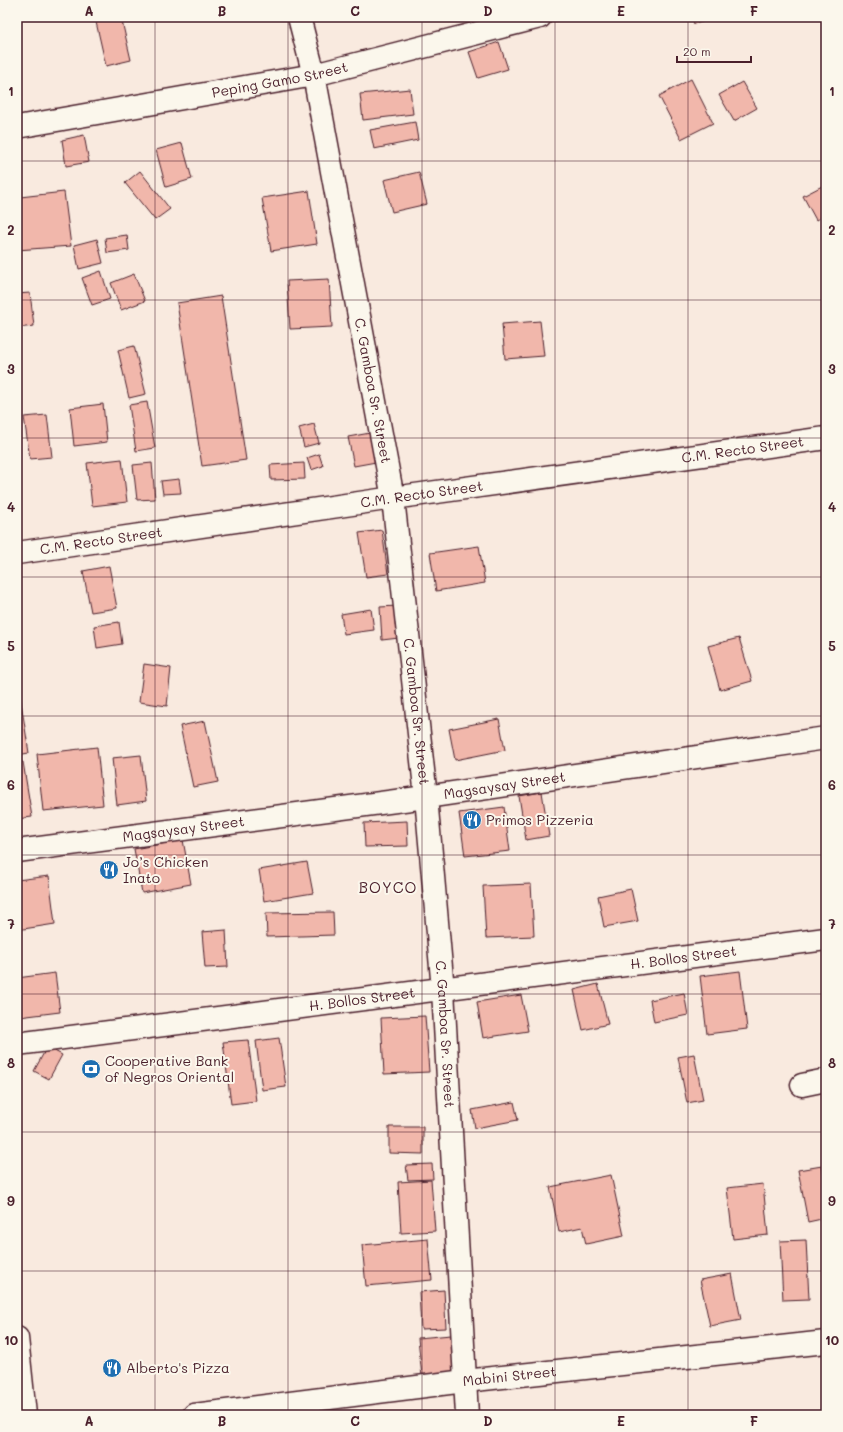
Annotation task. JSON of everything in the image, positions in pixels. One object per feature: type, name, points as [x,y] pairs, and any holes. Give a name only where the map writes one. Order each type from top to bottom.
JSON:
[{"type":"street","name":"C. Gamboa Sr. Street","points":[[299,17],[314,75],[393,498],[426,797],[443,990],[467,1415]]},
{"type":"street","name":"Peping Gamo Street","points":[[17,127],[314,75],[540,17]]},
{"type":"street","name":"C.M. Recto Street","points":[[17,553],[393,498],[826,438]]},
{"type":"street","name":"Magsaysay Street","points":[[17,851],[426,797],[826,738]]},
{"type":"street","name":"H. Bollos Street","points":[[17,1044],[443,990],[826,939]]},
{"type":"street","points":[[802,1085],[826,1080]]},
{"type":"street","points":[[17,1338],[25,1415]]},
{"type":"street","name":"Mabini Street","points":[[194,1415],[465,1381],[826,1342]]},
{"type":"building","points":[[121,17],[131,60],[106,66],[96,22]]},
{"type":"building","points":[[692,17],[721,17],[694,24]]},
{"type":"building","points":[[499,42],[508,69],[478,78],[469,52]]},
{"type":"building","points":[[691,79],[713,123],[681,139],[659,96]]},
{"type":"building","points":[[742,82],[757,108],[734,121],[719,95]]},
{"type":"building","points":[[410,89],[413,114],[363,120],[360,94]]},
{"type":"building","points":[[415,122],[418,140],[374,149],[370,130]]},
{"type":"building","points":[[84,135],[89,162],[66,166],[62,140]]},
{"type":"building","points":[[182,143],[192,179],[166,187],[156,150]]},
{"type":"building","points":[[140,171],[170,209],[155,220],[125,183]]},
{"type":"building","points":[[419,172],[427,204],[392,212],[384,180]]},
{"type":"building","points":[[17,174],[20,197],[64,192],[71,246],[17,250]]},
{"type":"building","points":[[826,184],[826,214],[816,220],[803,196]]},
{"type":"building","points":[[309,191],[317,244],[271,251],[262,198]]},
{"type":"building","points":[[127,235],[129,250],[107,253],[105,238]]},
{"type":"building","points":[[97,239],[103,263],[79,269],[74,245]]},
{"type":"building","points":[[101,271],[110,299],[92,305],[82,278]]},
{"type":"building","points":[[134,274],[145,301],[121,310],[111,283]]},
{"type":"building","points":[[329,279],[332,327],[290,329],[287,281]]},
{"type":"building","points":[[30,293],[34,326],[18,328],[17,294]]},
{"type":"building","points":[[221,296],[246,460],[202,466],[177,303]]},
{"type":"building","points":[[540,321],[544,356],[505,359],[502,324]]},
{"type":"building","points":[[134,346],[146,394],[129,398],[118,350]]},
{"type":"building","points":[[147,402],[155,448],[136,451],[129,405]]},
{"type":"building","points":[[103,404],[107,442],[74,446],[70,408]]},
{"type":"building","points":[[47,415],[52,457],[30,459],[24,417]]},
{"type":"building","points":[[314,424],[319,443],[304,447],[299,428]]},
{"type":"building","points":[[370,433],[376,462],[354,466],[348,437]]},
{"type":"building","points":[[319,454],[323,466],[311,470],[307,458]]},
{"type":"building","points":[[122,459],[127,502],[92,506],[87,463]]},
{"type":"building","points":[[152,463],[155,499],[137,500],[133,465]]},
{"type":"building","points":[[304,463],[305,479],[271,480],[270,465]]},
{"type":"building","points":[[179,479],[181,493],[163,494],[161,481]]},
{"type":"building","points":[[382,530],[388,574],[366,577],[359,533]]},
{"type":"building","points":[[479,546],[485,583],[436,591],[430,553]]},
{"type":"building","points":[[109,566],[117,608],[91,612],[83,571]]},
{"type":"building","points":[[397,606],[399,638],[382,640],[380,607]]},
{"type":"building","points":[[371,609],[374,630],[344,634],[341,614]]},
{"type":"building","points":[[119,622],[122,644],[97,648],[94,626]]},
{"type":"building","points":[[739,638],[752,681],[720,690],[708,646]]},
{"type":"building","points":[[144,664],[171,668],[167,706],[139,702]]},
{"type":"building","points":[[20,696],[29,753],[17,755],[17,697]]},
{"type":"building","points":[[499,719],[505,750],[455,760],[449,729]]},
{"type":"building","points":[[205,721],[218,782],[193,787],[180,726]]},
{"type":"building","points":[[97,747],[103,805],[43,811],[37,754]]},
{"type":"building","points":[[141,755],[146,801],[117,805],[112,758]]},
{"type":"building","points":[[23,762],[32,817],[17,819],[17,763]]},
{"type":"building","points":[[542,792],[549,836],[526,840],[519,796]]},
{"type":"building","points":[[504,807],[510,851],[465,856],[459,813]]},
{"type":"building","points":[[407,821],[408,846],[365,847],[364,823]]},
{"type":"building","points":[[183,840],[191,884],[142,893],[134,849]]},
{"type":"building","points":[[307,862],[313,893],[264,901],[259,870]]},
{"type":"building","points":[[49,876],[55,924],[17,930],[17,880]]},
{"type":"building","points":[[531,884],[534,936],[486,938],[483,886]]},
{"type":"building","points":[[631,889],[638,921],[604,927],[598,896]]},
{"type":"building","points":[[333,912],[334,935],[267,937],[266,913]]},
{"type":"building","points":[[226,930],[228,967],[205,968],[202,932]]},
{"type":"building","points":[[740,971],[747,1029],[707,1034],[700,976]]},
{"type":"building","points":[[55,973],[60,1012],[19,1017],[17,1004],[17,978]]},
{"type":"building","points":[[598,984],[608,1024],[583,1030],[574,990]]},
{"type":"building","points":[[684,993],[688,1015],[654,1022],[650,1000]]},
{"type":"building","points":[[521,995],[528,1031],[483,1038],[477,1002]]},
{"type":"building","points":[[425,1016],[429,1072],[384,1074],[381,1018]]},
{"type":"building","points":[[279,1038],[286,1087],[262,1090],[256,1041]]},
{"type":"building","points":[[248,1040],[256,1101],[231,1104],[223,1042]]},
{"type":"building","points":[[47,1047],[62,1055],[49,1079],[34,1071]]},
{"type":"building","points":[[694,1054],[703,1100],[687,1103],[678,1057]]},
{"type":"building","points":[[514,1102],[518,1120],[475,1128],[472,1110]]},
{"type":"building","points":[[389,1127],[423,1127],[423,1154],[389,1153]]},
{"type":"building","points":[[432,1164],[433,1179],[408,1180],[406,1165]]},
{"type":"building","points":[[822,1166],[826,1188],[826,1218],[808,1222],[798,1170]]},
{"type":"building","points":[[611,1175],[624,1236],[586,1244],[582,1227],[559,1232],[550,1187]]},
{"type":"building","points":[[431,1180],[435,1231],[401,1233],[398,1182]]},
{"type":"building","points":[[763,1184],[768,1235],[733,1239],[727,1188]]},
{"type":"building","points":[[428,1239],[432,1280],[366,1286],[362,1245]]},
{"type":"building","points":[[806,1240],[809,1299],[783,1300],[780,1241]]},
{"type":"building","points":[[732,1274],[741,1320],[710,1326],[700,1280]]},
{"type":"building","points":[[444,1290],[446,1328],[421,1329],[419,1292]]},
{"type":"building","points":[[451,1335],[455,1374],[422,1377],[418,1338]]},
{"type":"place","name":"Primos Pizzeria","points":[[472,820]]},
{"type":"place","name":"Jo’s Chicken Inato","points":[[109,870]]},
{"type":"place","name":"Cooperative Bank of Negros Oriental","points":[[91,1069]]},
{"type":"place","name":"Alberto's Pizza","points":[[112,1368]]},
{"type":"district","name":"BOYCO","points":[[388,888]]}]
